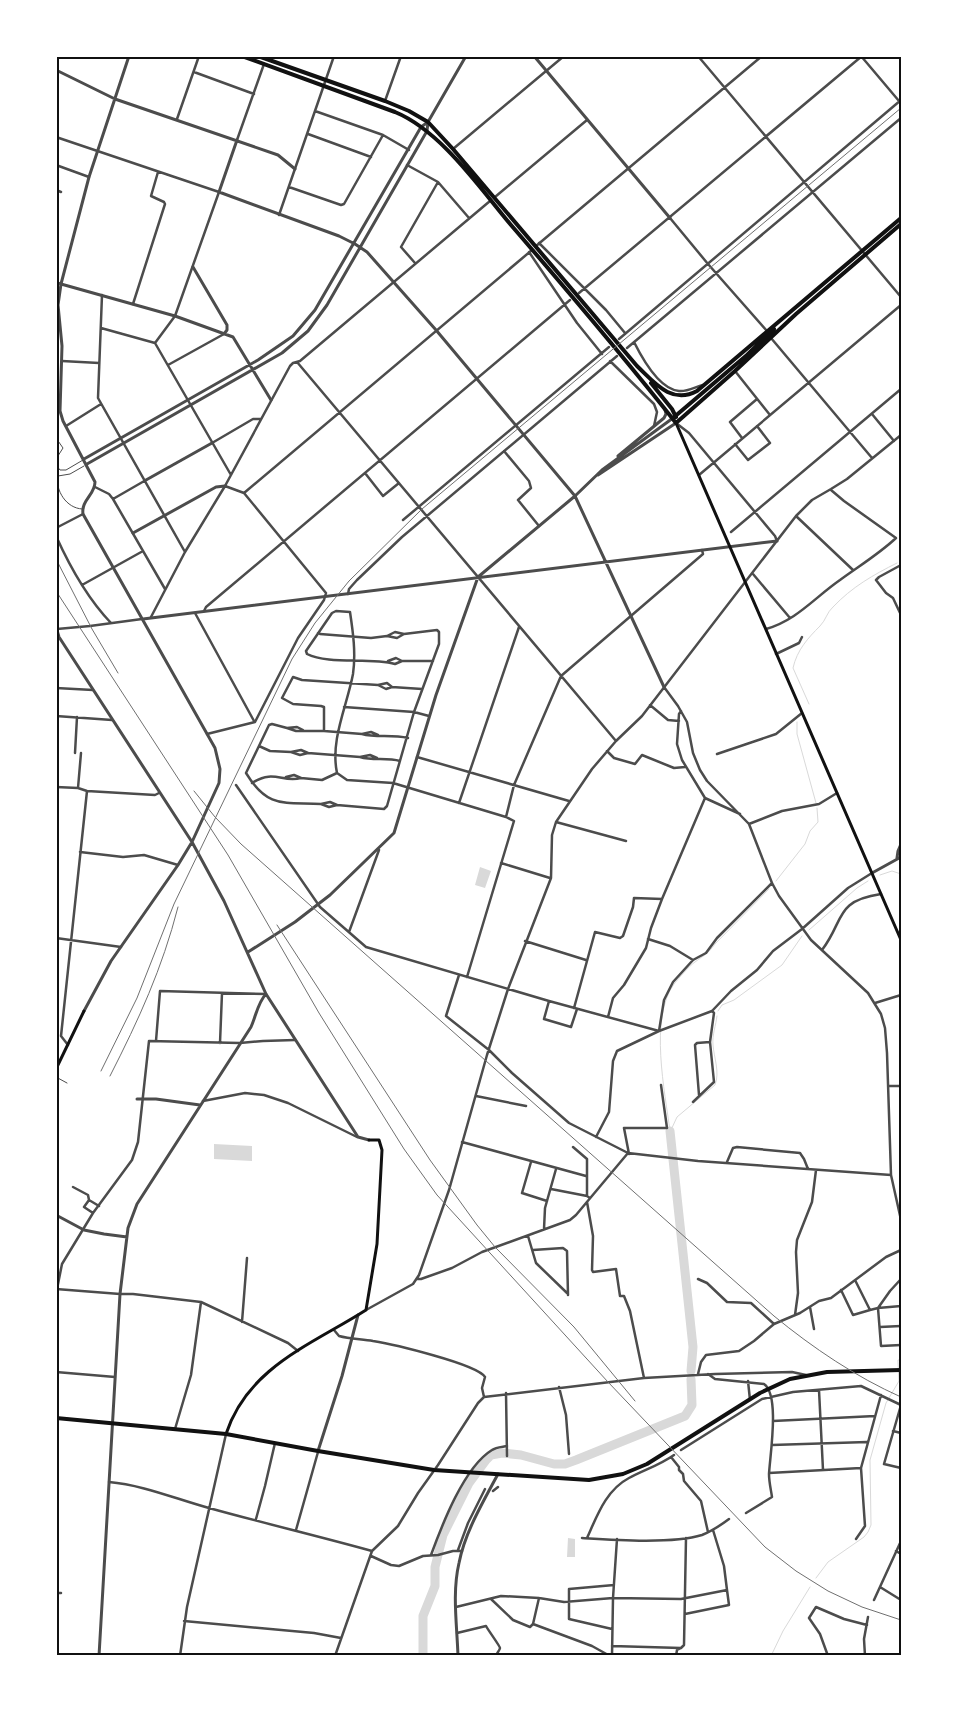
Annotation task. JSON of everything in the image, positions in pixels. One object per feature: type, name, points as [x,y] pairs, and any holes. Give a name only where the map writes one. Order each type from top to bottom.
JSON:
[{"type":"main road","points":[[242,56],[385,101],[409,111],[428,122],[495,197],[611,347],[674,417]]},
{"type":"main road","points":[[258,56],[401,114],[422,127],[449,153],[490,201],[625,348],[674,417],[901,940]]},
{"type":"main road","points":[[676,423],[735,372],[901,218]]},
{"type":"main road","points":[[637,366],[658,387],[669,394],[678,396],[688,395],[697,391],[820,286],[901,224]]},
{"type":"main road","points":[[674,417],[747,355],[786,316]]},
{"type":"main road","points":[[56,1069],[84,1011]]},
{"type":"main road","points":[[226,1434],[235,1411],[250,1389],[266,1373],[298,1351],[366,1310],[377,1244],[382,1150],[379,1140],[369,1140]]},
{"type":"main road","points":[[56,1418],[226,1434],[434,1470],[560,1479],[599,1479],[636,1469],[660,1457],[760,1393],[778,1384],[806,1375],[828,1372],[901,1370]]},
{"type":"street","points":[[84,1011],[104,972],[192,842],[218,789],[221,777],[218,755],[83,512],[84,503],[95,487],[95,480],[61,416],[58,404],[62,362],[58,305],[61,284],[89,177],[129,56]]},
{"type":"street","points":[[177,119],[199,56]]},
{"type":"street","points":[[279,215],[334,56]]},
{"type":"street","points":[[84,460],[250,365],[284,344],[303,326],[319,305],[408,150],[422,127],[428,122],[466,56]]},
{"type":"street","points":[[534,56],[708,264],[767,331]]},
{"type":"street","points":[[453,149],[564,56]]},
{"type":"street","points":[[698,56],[901,297]]},
{"type":"street","points":[[244,492],[762,56]]},
{"type":"street","points":[[579,294],[861,56],[900,101],[625,332],[618,341]]},
{"type":"street","points":[[385,101],[400,57]]},
{"type":"street","points":[[155,343],[175,316],[264,64]]},
{"type":"street","points":[[56,70],[115,99],[278,155],[295,169]]},
{"type":"street","points":[[194,72],[254,94]]},
{"type":"street","points":[[315,111],[383,135],[408,150]]},
{"type":"street","points":[[625,348],[901,118]]},
{"type":"street","points":[[495,197],[587,120]]},
{"type":"street","points":[[87,464],[282,353],[308,331],[328,304],[427,131],[428,122]]},
{"type":"street","points":[[308,134],[371,157]]},
{"type":"street","points":[[288,187],[341,205],[344,204],[383,135]]},
{"type":"street","points":[[56,137],[219,192],[360,247],[367,252],[436,330],[575,496],[664,687],[682,711],[687,722],[693,753],[700,770],[706,780],[749,824],[772,883],[802,929],[811,940],[856,981],[875,1003],[885,1028],[891,1175],[901,1220]]},
{"type":"street","points":[[56,165],[89,177]]},
{"type":"street","points":[[407,165],[438,182],[469,218]]},
{"type":"street","points":[[133,304],[165,204],[151,196],[158,172]]},
{"type":"street","points":[[415,263],[401,247],[438,182]]},
{"type":"street","points":[[56,190],[60,192]]},
{"type":"street","points":[[151,618],[185,552],[225,486],[290,366],[490,201]]},
{"type":"street","points":[[534,248],[585,288],[625,332]]},
{"type":"street","points":[[534,248],[565,305],[602,354]]},
{"type":"street","points":[[168,365],[224,334],[227,330],[227,325],[193,267]]},
{"type":"street","points":[[56,282],[175,316],[235,339],[271,400]]},
{"type":"street","points":[[102,295],[98,398],[185,552]]},
{"type":"street","points":[[204,612],[206,607],[570,300]]},
{"type":"street","points":[[699,474],[901,305]]},
{"type":"street","points":[[101,328],[155,343],[231,475]]},
{"type":"street","points":[[771,338],[872,458]]},
{"type":"street","points":[[634,342],[649,367],[665,385],[682,391],[705,385]]},
{"type":"street","points":[[56,346],[62,346]]},
{"type":"street","points":[[403,520],[611,347]]},
{"type":"street","points":[[348,594],[349,589],[369,567],[618,354]]},
{"type":"street","points":[[610,361],[654,404],[657,412],[654,426]]},
{"type":"street","points":[[62,362],[100,363]]},
{"type":"street","points":[[297,362],[616,741]]},
{"type":"street","points":[[735,372],[770,415]]},
{"type":"street","points":[[731,532],[901,390]]},
{"type":"street","points":[[742,438],[730,422],[757,399]]},
{"type":"street","points":[[66,426],[101,404]]},
{"type":"street","points":[[248,952],[296,922],[319,904],[347,880],[394,834],[429,716],[478,577],[575,496],[602,470],[654,426],[665,416],[664,408]]},
{"type":"street","points":[[872,414],[894,441]]},
{"type":"street","points":[[602,470],[674,417]]},
{"type":"street","points":[[113,499],[254,419],[261,419]]},
{"type":"street","points":[[596,477],[676,423],[689,433],[714,462],[756,512],[777,541]]},
{"type":"street","points":[[735,444],[748,460],[763,448],[770,442],[757,426]]},
{"type":"street","points":[[366,1310],[413,1284],[417,1279],[449,1190],[488,1050],[508,989],[551,878],[552,835],[556,822],[569,801],[607,751],[642,716],[796,516],[812,500],[831,489],[901,435]]},
{"type":"street","points":[[504,452],[529,481],[531,488],[518,500],[539,526]]},
{"type":"street","points":[[365,473],[383,496],[399,482]]},
{"type":"street","points":[[133,533],[216,487],[225,486],[244,492],[326,592],[326,596],[298,638],[255,722],[206,734]]},
{"type":"street","points":[[95,487],[109,494],[113,499],[166,589]]},
{"type":"street","points":[[766,629],[779,625],[800,613],[896,538],[844,501],[831,489]]},
{"type":"street","points":[[56,528],[83,512]]},
{"type":"street","points":[[796,516],[853,570]]},
{"type":"street","points":[[56,536],[82,585],[111,624]]},
{"type":"street","points":[[358,1138],[266,994],[224,901],[192,842],[59,637],[56,628],[111,624],[777,541]]},
{"type":"street","points":[[506,817],[514,785],[561,676],[703,554],[702,550]]},
{"type":"street","points":[[82,585],[143,551]]},
{"type":"street","points":[[901,566],[876,580],[886,593],[893,598],[901,615]]},
{"type":"street","points":[[753,573],[790,618]]},
{"type":"street","points":[[337,773],[338,732],[354,660],[354,637],[350,612],[336,611],[332,613],[306,651],[307,654],[314,658],[354,660],[388,661],[395,664],[402,661],[433,661]]},
{"type":"street","points":[[195,613],[255,722]]},
{"type":"street","points":[[459,803],[519,626]]},
{"type":"street","points":[[318,633],[354,637],[371,638],[387,636],[396,638],[404,634],[437,630],[439,632],[439,644],[414,712],[408,738],[386,808],[337,805],[329,807],[321,804],[278,802],[262,794],[252,783],[246,773],[269,725],[272,724],[296,731],[324,731],[408,738]]},
{"type":"street","points":[[776,654],[799,643],[802,638]]},
{"type":"street","points":[[388,661],[396,658],[402,661]]},
{"type":"street","points":[[324,731],[325,710],[321,706],[293,704],[283,700],[282,696],[291,679],[296,677],[302,680],[378,685],[387,683],[392,687]]},
{"type":"street","points":[[378,685],[386,689],[392,687],[422,689]]},
{"type":"street","points":[[56,688],[93,690]]},
{"type":"street","points":[[650,704],[668,720],[679,721]]},
{"type":"street","points":[[344,707],[414,712],[429,716]]},
{"type":"street","points":[[682,711],[679,714],[677,744],[684,766],[705,798],[742,815]]},
{"type":"street","points":[[717,754],[776,734],[802,713]]},
{"type":"street","points":[[56,716],[112,720]]},
{"type":"street","points":[[75,753],[77,718]]},
{"type":"street","points":[[259,746],[270,751],[292,752],[300,755],[336,756],[369,760],[377,758],[394,759],[401,761]]},
{"type":"street","points":[[607,751],[614,758],[635,764],[642,755],[674,768],[684,766]]},
{"type":"street","points":[[78,788],[81,753]]},
{"type":"street","points":[[417,757],[569,801]]},
{"type":"street","points":[[252,783],[264,776],[286,778],[294,775],[300,778],[322,780],[337,773]]},
{"type":"street","points":[[337,773],[347,780],[393,783],[514,821],[467,977]]},
{"type":"street","points":[[236,785],[319,904],[368,949],[659,1031]]},
{"type":"street","points":[[56,787],[155,795],[159,793]]},
{"type":"street","points":[[68,1045],[61,1036],[87,791]]},
{"type":"street","points":[[749,824],[782,811],[819,804],[837,793]]},
{"type":"street","points":[[608,1017],[613,998],[646,948],[650,928],[705,798]]},
{"type":"street","points":[[556,822],[626,841]]},
{"type":"street","points":[[596,1137],[608,1112],[613,1061],[616,1051],[659,1031],[712,1011],[731,991],[761,966],[773,951],[802,929],[848,888],[899,858],[898,851],[901,844]]},
{"type":"street","points":[[349,932],[378,850]]},
{"type":"street","points":[[80,852],[123,857],[144,855],[178,865]]},
{"type":"street","points":[[501,863],[551,878]]},
{"type":"street","points":[[659,1031],[662,1010],[669,988],[693,960],[706,953],[717,938],[772,883]]},
{"type":"street","points":[[822,950],[829,941],[845,909],[860,899],[881,894]]},
{"type":"street","points":[[549,1001],[544,1019],[571,1027],[595,932],[620,938],[623,936],[633,907],[634,898],[662,899]]},
{"type":"street","points":[[56,938],[120,947]]},
{"type":"street","points":[[648,938],[670,946],[693,960]]},
{"type":"street","points":[[526,941],[587,960]]},
{"type":"street","points":[[459,975],[446,1016],[488,1050],[569,1123],[628,1154],[891,1175]]},
{"type":"street","points":[[156,1041],[160,991],[266,994]]},
{"type":"street","points":[[220,1043],[222,993]]},
{"type":"street","points":[[99,1656],[120,1294],[130,1221],[137,1204],[251,1027],[261,999],[266,994]]},
{"type":"street","points":[[875,1003],[901,995]]},
{"type":"street","points":[[693,1102],[714,1082],[710,1042],[714,1013],[712,1011]]},
{"type":"street","points":[[296,1040],[263,1040],[240,1043],[149,1041],[138,1142],[132,1160],[98,1206],[61,1266],[57,1289],[134,1294],[202,1302],[288,1343],[298,1351]]},
{"type":"street","points":[[699,1095],[694,1045],[710,1042]]},
{"type":"street","points":[[628,1154],[624,1128],[667,1128],[661,1085]]},
{"type":"street","points":[[888,1086],[901,1086]]},
{"type":"street","points":[[203,1101],[245,1093],[264,1095],[288,1103],[358,1138],[369,1140]]},
{"type":"street","points":[[476,1096],[526,1106]]},
{"type":"street","points":[[137,1099],[164,1100],[200,1105]]},
{"type":"street","points":[[462,1142],[586,1176]]},
{"type":"street","points":[[727,1163],[733,1148],[737,1146],[800,1153],[808,1169]]},
{"type":"street","points":[[573,1147],[587,1159],[587,1202],[593,1236],[592,1270],[593,1272],[616,1269],[620,1296],[624,1296],[630,1311],[644,1378]]},
{"type":"street","points":[[588,1197],[628,1154]]},
{"type":"street","points":[[531,1162],[522,1194],[547,1201]]},
{"type":"street","points":[[544,1229],[547,1201],[556,1169]]},
{"type":"street","points":[[795,1316],[798,1293],[797,1240],[812,1202],[816,1170]]},
{"type":"street","points":[[74,1187],[88,1195],[89,1200],[98,1206]]},
{"type":"street","points":[[551,1189],[588,1197]]},
{"type":"street","points":[[89,1200],[84,1207],[94,1213]]},
{"type":"street","points":[[417,1279],[452,1268],[482,1252],[570,1220],[587,1202]]},
{"type":"street","points":[[56,1215],[84,1230],[127,1237]]},
{"type":"street","points":[[528,1236],[536,1263],[568,1294],[567,1252],[563,1248],[533,1250]]},
{"type":"street","points":[[698,1374],[700,1362],[706,1355],[739,1351],[774,1324],[795,1316],[819,1301],[831,1298],[886,1257],[901,1250]]},
{"type":"street","points":[[242,1322],[247,1258]]},
{"type":"street","points":[[698,1278],[707,1283],[728,1302],[751,1303],[774,1324]]},
{"type":"street","points":[[856,1280],[870,1310]]},
{"type":"street","points":[[901,1280],[890,1290],[878,1308],[882,1346],[901,1345]]},
{"type":"street","points":[[841,1290],[853,1315],[878,1308],[901,1306]]},
{"type":"street","points":[[175,1428],[191,1375],[202,1302]]},
{"type":"street","points":[[810,1307],[814,1329]]},
{"type":"street","points":[[296,1530],[358,1315]]},
{"type":"street","points":[[880,1327],[901,1326]]},
{"type":"street","points":[[334,1330],[339,1336],[446,1358],[480,1371],[485,1377],[482,1388],[484,1397]]},
{"type":"street","points":[[56,1372],[115,1377]]},
{"type":"street","points":[[335,1656],[372,1551],[398,1526],[478,1403],[484,1397],[559,1387],[698,1374],[792,1372],[806,1375]]},
{"type":"street","points":[[708,1374],[715,1379],[748,1381],[769,1388],[773,1421],[770,1473],[772,1497],[746,1513]]},
{"type":"street","points":[[748,1381],[751,1405]]},
{"type":"street","points":[[681,1450],[762,1399],[793,1392],[861,1386],[901,1405],[884,1464],[901,1468]]},
{"type":"street","points":[[559,1387],[566,1415],[569,1454]]},
{"type":"street","points":[[819,1390],[823,1470]]},
{"type":"street","points":[[506,1393],[507,1456]]},
{"type":"street","points":[[856,1539],[865,1526],[861,1468],[881,1395]]},
{"type":"street","points":[[773,1421],[875,1416]]},
{"type":"street","points":[[893,1431],[901,1433]]},
{"type":"street","points":[[180,1656],[184,1621],[226,1434]]},
{"type":"street","points":[[772,1445],[867,1442]]},
{"type":"street","points":[[256,1520],[266,1486],[275,1443]]},
{"type":"street","points":[[432,1555],[442,1523],[474,1468],[493,1450],[507,1447]]},
{"type":"street","points":[[587,1538],[607,1497],[627,1479],[657,1466],[674,1454]]},
{"type":"street","points":[[670,1457],[680,1467],[679,1470],[683,1474],[684,1481],[701,1501],[708,1532]]},
{"type":"street","points":[[770,1473],[861,1468]]},
{"type":"street","points":[[460,1551],[498,1474]]},
{"type":"street","points":[[109,1482],[129,1484],[209,1508],[372,1551]]},
{"type":"street","points":[[493,1491],[498,1487]]},
{"type":"street","points":[[458,1656],[456,1578],[460,1551],[468,1523],[485,1489]]},
{"type":"street","points":[[582,1538],[686,1538],[714,1530],[729,1520]]},
{"type":"street","points":[[685,1614],[729,1605],[719,1544],[714,1530]]},
{"type":"street","points":[[676,1656],[677,1650],[684,1645],[686,1538]]},
{"type":"street","points":[[491,1599],[517,1623],[530,1627],[533,1624],[592,1646],[611,1656],[617,1539]]},
{"type":"street","points":[[874,1600],[901,1541]]},
{"type":"street","points":[[371,1556],[399,1566],[423,1556],[460,1551]]},
{"type":"street","points":[[896,1551],[901,1554]]},
{"type":"street","points":[[612,1629],[569,1619],[569,1589],[614,1585]]},
{"type":"street","points":[[880,1587],[901,1599]]},
{"type":"street","points":[[456,1607],[501,1596],[569,1601],[613,1598],[685,1598],[728,1590]]},
{"type":"street","points":[[56,1593],[61,1593]]},
{"type":"street","points":[[533,1624],[539,1598]]},
{"type":"street","points":[[828,1656],[820,1634],[809,1618],[816,1607],[844,1619],[867,1625]]},
{"type":"street","points":[[865,1656],[864,1639],[868,1617]]},
{"type":"street","points":[[184,1621],[341,1638]]},
{"type":"street","points":[[457,1633],[486,1626],[499,1645],[496,1656]]},
{"type":"street","points":[[612,1646],[681,1648]]},
{"type":"lane","points":[[56,438],[63,448],[56,459]]},
{"type":"lane","points":[[56,464],[60,470],[64,470],[84,460]]},
{"type":"lane","points":[[83,512],[74,508],[65,500],[57,486],[57,476],[70,474],[87,464]]},
{"type":"lane","points":[[56,1077],[67,1083]]},
{"type":"shaded area","points":[[480,867],[491,871],[485,888],[475,885]]},
{"type":"shaded area","points":[[214,1144],[252,1146],[252,1161],[214,1159]]},
{"type":"shaded area","points":[[568,1538],[575,1539],[575,1557],[567,1557]]},
{"type":"waterway","points":[[809,704],[793,668],[800,650],[840,600],[863,582],[897,563]]},
{"type":"waterway","points":[[797,722],[797,734],[816,803]]},
{"type":"waterway","points":[[776,881],[805,844],[810,831],[818,822],[817,808]]},
{"type":"waterway","points":[[880,875],[892,871],[901,874]]},
{"type":"waterway","points":[[809,930],[857,888],[868,881]]},
{"type":"waterway","points":[[670,1131],[662,1076],[660,1035],[666,998],[674,984],[687,969],[708,953],[769,889]]},
{"type":"waterway","points":[[718,1011],[722,1005],[734,1000],[782,965],[802,936]]},
{"type":"waterway","points":[[671,1130],[677,1117],[715,1085],[717,1070],[713,1041],[717,1016]]},
{"type":"waterway","points":[[670,1131],[693,1347],[691,1371]]},
{"type":"waterway","points":[[816,1578],[828,1562],[864,1537],[871,1525],[870,1460],[886,1403],[899,1381],[898,1360],[901,1360]]},
{"type":"waterway","points":[[423,1656],[423,1616],[435,1586],[435,1567],[443,1535],[469,1483],[486,1460],[491,1455],[502,1453],[521,1455],[554,1464],[565,1464],[576,1460],[685,1416],[692,1405],[691,1379]]},
{"type":"waterway","points":[[771,1656],[783,1631],[810,1587]]},
{"type":"railway","points":[[101,1071],[137,998],[174,904],[292,659],[315,623],[349,581],[422,509],[901,108]]},
{"type":"railway","points":[[56,559],[92,629],[118,673]]},
{"type":"railway","points":[[56,591],[228,855],[319,1013],[404,1149],[437,1195],[608,1382],[765,1547],[796,1571],[828,1591],[862,1607],[901,1620]]},
{"type":"railway","points":[[194,791],[215,817],[241,844],[774,1316],[835,1361],[901,1397]]},
{"type":"railway","points":[[110,1076],[149,993],[165,952],[178,907]]},
{"type":"railway","points":[[277,925],[430,1160],[477,1225],[495,1247],[574,1327],[635,1401]]}]
